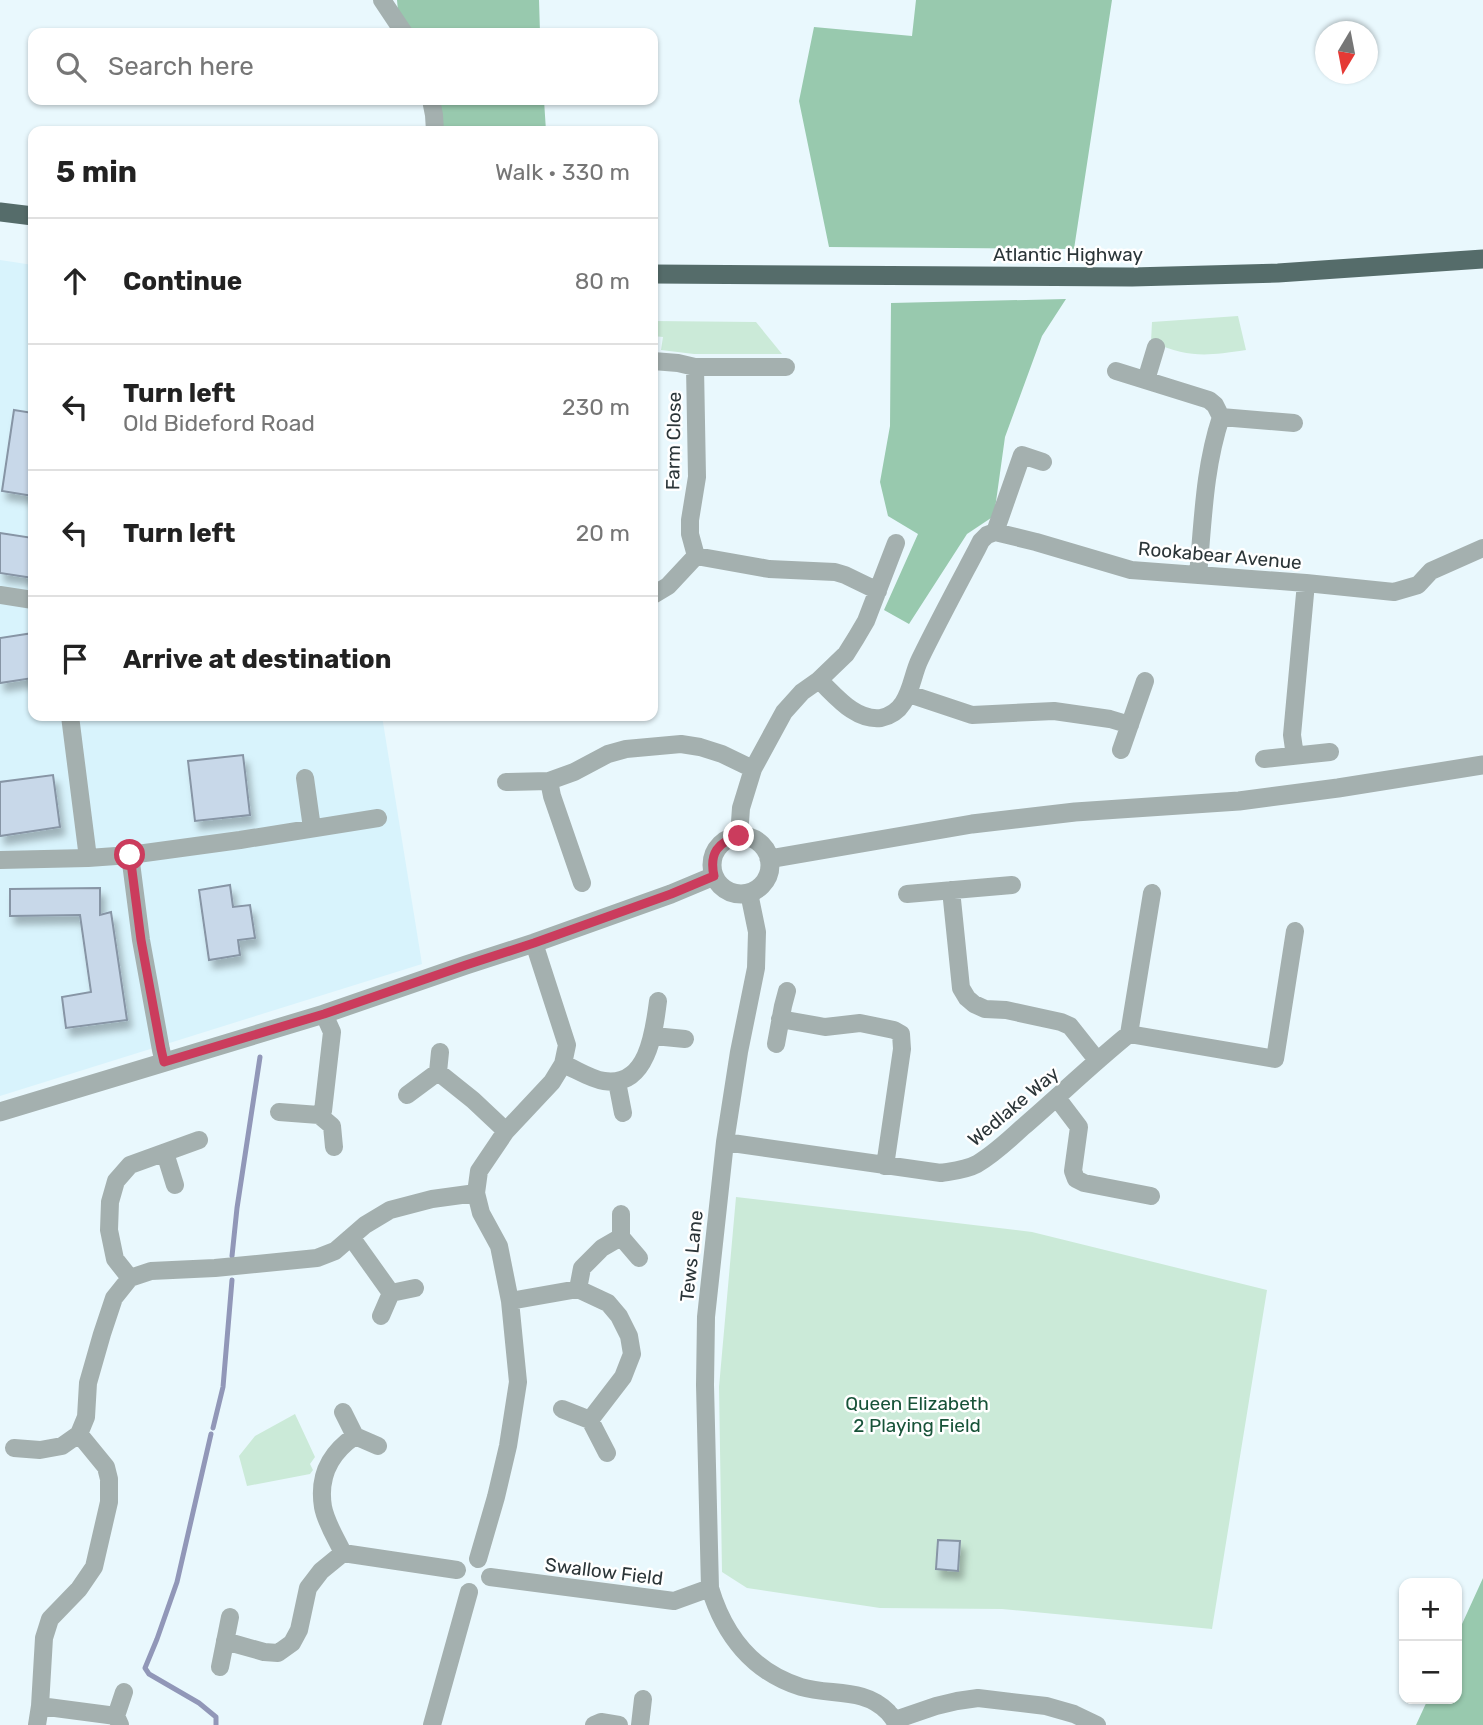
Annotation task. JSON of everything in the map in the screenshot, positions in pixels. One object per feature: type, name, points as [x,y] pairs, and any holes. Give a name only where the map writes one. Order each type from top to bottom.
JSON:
[{"type":"highway","points":[[0,212],[28,215]]},
{"type":"highway","name":"Atlantic Highway","points":[[658,274],[1132,277],[1278,273],[1483,259]]},
{"type":"street","points":[[382,0],[401,28]]},
{"type":"street","points":[[432,105],[435,126]]},
{"type":"street","points":[[1146,380],[1156,346]]},
{"type":"street","name":"Farm Close","points":[[658,361],[695,367],[786,367]]},
{"type":"street","name":"Farm Close","points":[[695,367],[697,477],[690,534],[696,556]]},
{"type":"street","points":[[1116,371],[1209,400],[1221,417],[1208,469],[1198,575]]},
{"type":"street","points":[[1221,417],[1294,423]]},
{"type":"street","points":[[819,680],[848,707],[868,718],[890,715],[900,707],[909,694],[918,662],[981,541],[987,535],[995,533],[1022,455],[1042,462]]},
{"type":"street","name":"Rookabear Avenue","points":[[995,533],[1131,570],[1394,592],[1418,585],[1431,571],[1483,548]]},
{"type":"street","points":[[739,836],[741,808],[753,769],[785,712],[802,692],[846,654],[866,621],[896,543]]},
{"type":"street","points":[[658,592],[668,586],[696,556],[769,569],[835,572],[878,591]]},
{"type":"street","points":[[1295,756],[1292,735],[1306,583]]},
{"type":"street","points":[[0,596],[28,599]]},
{"type":"street","points":[[1121,750],[1145,681]]},
{"type":"street","points":[[909,694],[972,715],[1054,712],[1110,719],[1130,725]]},
{"type":"street","points":[[71,721],[88,858]]},
{"type":"street","points":[[506,782],[549,780],[626,749],[681,744],[722,754],[753,769]]},
{"type":"street","points":[[1264,760],[1330,752]]},
{"type":"street","points":[[769,859],[972,824],[1075,812],[1239,801],[1483,765]]},
{"type":"street","points":[[304,778],[312,828]]},
{"type":"street","points":[[549,780],[582,883]]},
{"type":"street","points":[[0,860],[130,855],[377,818]]},
{"type":"street","points":[[739,836],[749,837],[760,843],[769,859],[769,871],[764,882],[757,889],[739,893],[727,890],[720,884],[714,876],[712,866],[719,845],[727,839],[739,836]]},
{"type":"street","points":[[130,855],[141,940],[164,1062]]},
{"type":"street","points":[[0,1112],[324,1014],[534,943],[714,876]]},
{"type":"street","points":[[908,894],[1012,885]]},
{"type":"street","points":[[951,890],[961,988],[967,998],[985,1009],[1017,1013],[1070,1026],[1097,1060]]},
{"type":"street","name":"Tews Lane","points":[[749,892],[757,932],[756,968],[725,1142],[706,1317],[710,1588],[716,1610],[724,1625],[735,1642],[749,1656],[782,1679],[802,1687],[870,1699],[882,1706],[896,1723]]},
{"type":"street","points":[[1152,893],[1129,1034],[1275,1059],[1295,931]]},
{"type":"street","points":[[478,1559],[502,1472],[518,1382],[510,1301],[499,1246],[481,1213],[476,1193],[479,1171],[506,1131],[552,1082],[563,1064],[567,1045],[534,943]]},
{"type":"street","points":[[776,1044],[787,991]]},
{"type":"street","points":[[563,1064],[601,1081],[617,1082],[636,1073],[654,1036],[658,1001]]},
{"type":"street","points":[[319,1115],[323,1111],[332,1032],[324,1014]]},
{"type":"street","points":[[780,1019],[825,1027],[860,1023],[901,1034],[902,1049],[885,1166]]},
{"type":"street","name":"Wedlake Way","points":[[725,1142],[941,1173],[961,1170],[989,1157],[1129,1034]]},
{"type":"street","points":[[654,1036],[685,1038]]},
{"type":"street","points":[[407,1095],[438,1072],[440,1052]]},
{"type":"street","points":[[438,1072],[506,1131]]},
{"type":"street","points":[[617,1082],[623,1113]]},
{"type":"street","points":[[1057,1098],[1079,1128],[1073,1171],[1076,1179],[1084,1183],[1151,1196]]},
{"type":"street","points":[[279,1112],[319,1115],[332,1126],[334,1147]]},
{"type":"street","points":[[130,1278],[115,1259],[109,1230],[110,1202],[116,1181],[130,1165],[199,1140]]},
{"type":"street","points":[[165,1153],[175,1185]]},
{"type":"street","points":[[14,1448],[40,1450],[62,1446],[79,1434],[86,1417],[88,1383],[102,1334],[114,1298],[130,1278],[151,1271],[317,1258],[335,1251],[365,1225],[390,1210],[432,1199],[476,1193]]},
{"type":"street","points":[[621,1214],[621,1237],[639,1258]]},
{"type":"street","points":[[351,1237],[391,1293]]},
{"type":"street","points":[[578,1289],[582,1268],[601,1248],[621,1237]]},
{"type":"street","points":[[391,1293],[415,1288]]},
{"type":"street","points":[[510,1301],[578,1289],[608,1303],[620,1316],[629,1336],[632,1353],[623,1377],[590,1420]]},
{"type":"street","points":[[381,1315],[391,1293]]},
{"type":"street","points":[[562,1409],[590,1420],[607,1453]]},
{"type":"street","points":[[343,1412],[355,1436],[378,1446]]},
{"type":"street","points":[[37,1725],[44,1638],[50,1619],[79,1589],[94,1567],[109,1502],[106,1467],[79,1434]]},
{"type":"street","points":[[343,1553],[323,1508],[323,1488],[327,1467],[333,1455],[355,1436]]},
{"type":"street","points":[[225,1641],[264,1652],[278,1653],[292,1643],[299,1630],[307,1588],[321,1571],[343,1553],[457,1570]]},
{"type":"street","points":[[478,1559],[489,1569],[490,1577],[482,1590],[469,1592],[459,1586],[457,1570],[467,1560],[478,1559]]},
{"type":"street","name":"Swallow Field","points":[[490,1577],[674,1601],[710,1588]]},
{"type":"street","points":[[432,1725],[469,1592]]},
{"type":"street","points":[[220,1667],[230,1617]]},
{"type":"street","points":[[40,1706],[118,1720],[124,1692]]},
{"type":"street","points":[[896,1723],[936,1706],[978,1698],[1046,1706],[1074,1714],[1097,1725]]},
{"type":"street","points":[[640,1725],[643,1699]]},
{"type":"street","points":[[594,1725],[619,1725]]},
{"type":"shaded area","points":[[0,260],[28,264],[28,721],[383,721],[422,964],[0,1096]]},
{"type":"green space","points":[[397,0],[539,0],[540,28],[400,28]]},
{"type":"green space","points":[[916,0],[1112,0],[1074,249],[829,247],[799,101],[814,27],[912,36]]},
{"type":"green space","points":[[425,105],[544,105],[546,126],[434,126]]},
{"type":"green space","points":[[1066,299],[1042,336],[1005,437],[994,516],[967,534],[909,624],[884,610],[918,534],[888,516],[880,482],[890,426],[891,303]]},
{"type":"green space","points":[[1238,316],[1246,350],[1198,354],[1177,351],[1151,342],[1152,322]]},
{"type":"green space","points":[[658,321],[756,322],[782,354],[694,354],[661,350],[663,337],[658,336]]},
{"type":"green space","name":"Queen Elizabeth 2 Playing Field","points":[[736,1197],[1032,1232],[1267,1290],[1212,1629],[1002,1609],[880,1608],[747,1588],[722,1572],[719,1387]]},
{"type":"green space","points":[[295,1414],[315,1457],[310,1464],[313,1470],[310,1474],[247,1486],[239,1456],[255,1436]]},
{"type":"green space","points":[[1483,1578],[1483,1725],[1416,1725],[1426,1704],[1462,1704],[1462,1624]]},
{"type":"building","points":[[14,410],[28,412],[28,495],[2,491]]},
{"type":"building","points":[[0,533],[28,537],[28,577],[0,573]]},
{"type":"building","points":[[28,634],[28,679],[0,683],[0,638]]},
{"type":"building","points":[[243,755],[250,815],[195,821],[188,761]]},
{"type":"building","points":[[53,775],[60,827],[0,836],[0,782]]},
{"type":"building","points":[[230,885],[233,907],[250,905],[255,938],[238,940],[240,955],[209,960],[199,890]]},
{"type":"building","points":[[100,888],[100,915],[111,912],[127,1020],[66,1028],[62,997],[91,992],[80,915],[10,916],[10,889]]},
{"type":"building","points":[[938,1540],[960,1541],[958,1571],[936,1569]]},
{"type":"waterway","points":[[232,1256],[260,1057]]},
{"type":"waterway","points":[[213,1428],[223,1387],[232,1280]]},
{"type":"waterway","points":[[211,1434],[177,1582],[145,1668],[149,1674],[199,1703],[216,1717],[216,1725]]},
{"type":"route","points":[[130,855],[141,940],[164,1062],[324,1014],[671,894],[714,876],[712,866],[719,845],[727,839],[739,836]]}]
